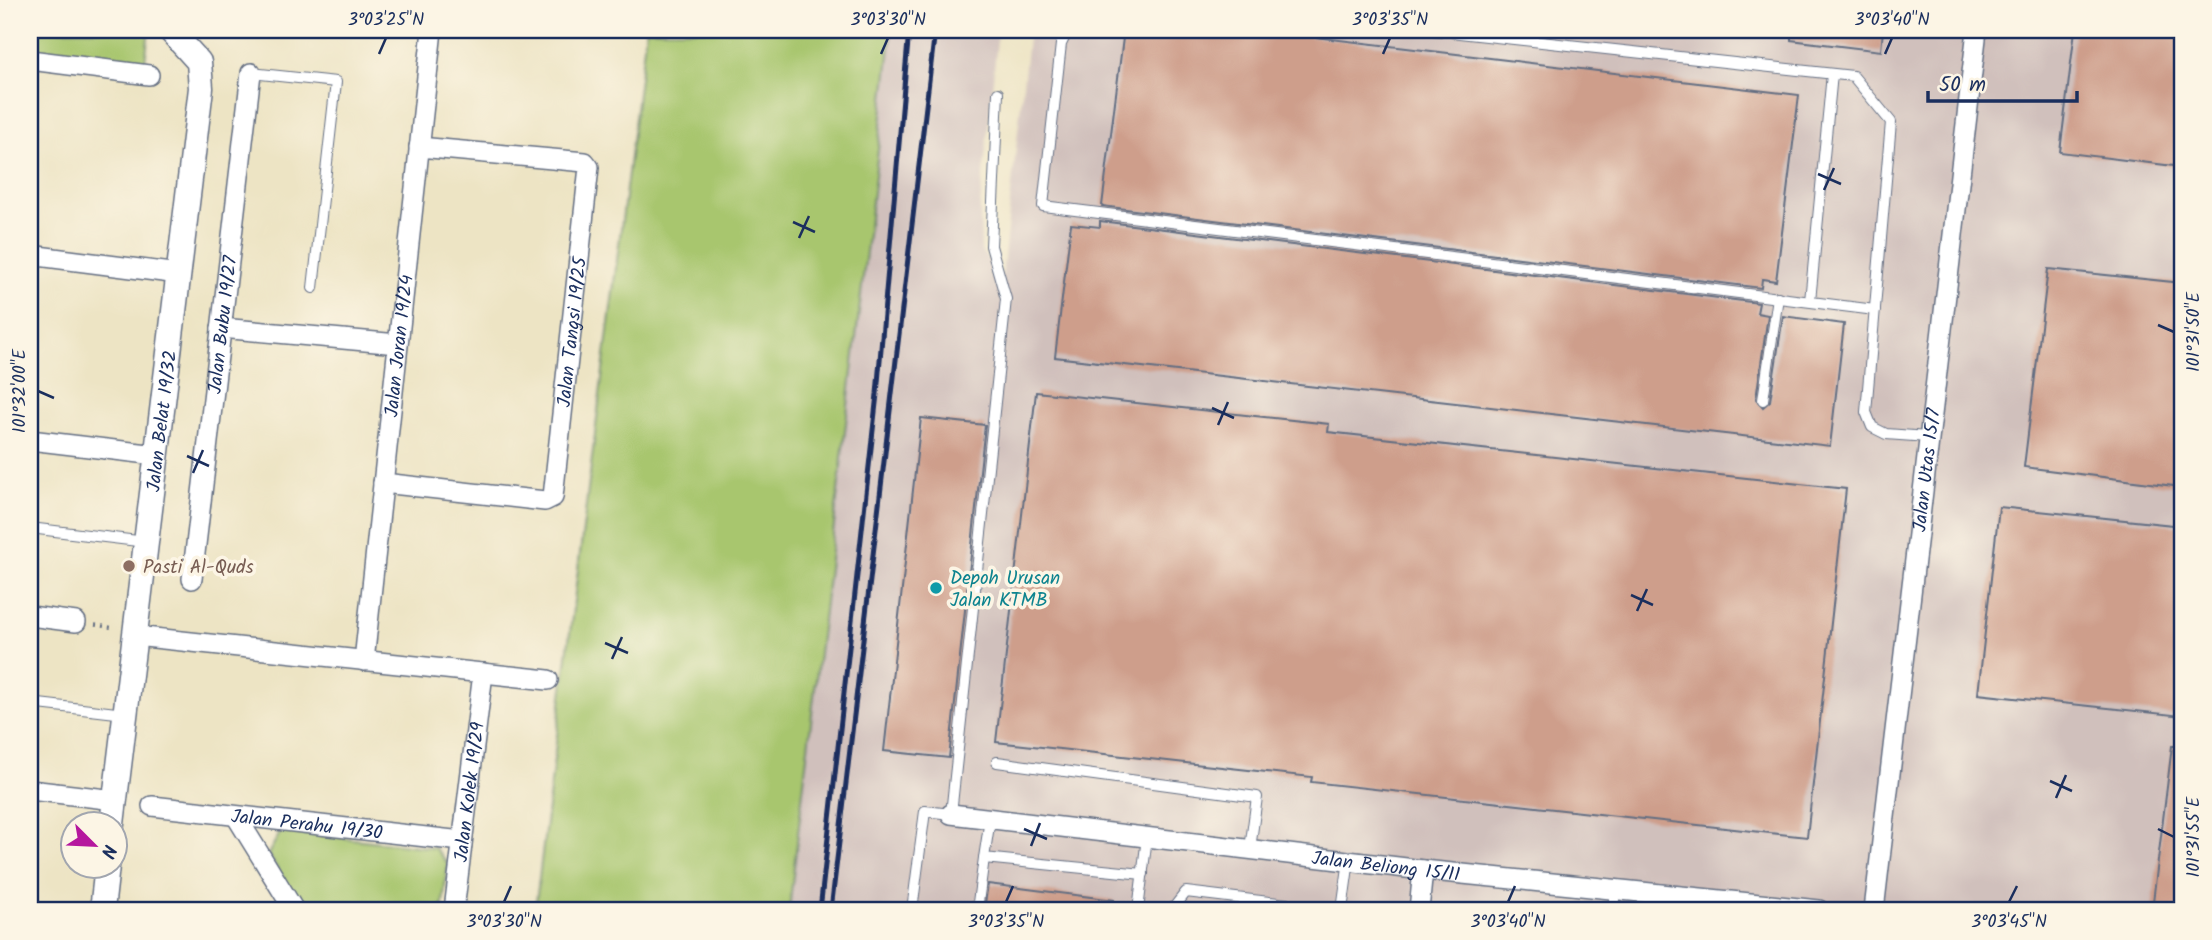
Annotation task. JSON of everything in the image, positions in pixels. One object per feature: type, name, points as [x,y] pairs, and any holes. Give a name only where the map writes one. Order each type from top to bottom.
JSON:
[{"type":"street","name":"Jalan Belat 19/32","points":[[114,810],[201,88],[199,62],[170,30]]},
{"type":"street","name":"Jalan Joran 19/24","points":[[364,661],[432,30]]},
{"type":"street","name":"Jalan Utas 15/7","points":[[1874,910],[1978,30]]},
{"type":"street","points":[[30,60],[149,75]]},
{"type":"street","name":"Jalan Bubu 19/27","points":[[192,579],[251,73]]},
{"type":"street","name":"Jalan Tangsi 19/25","points":[[383,483],[545,500],[553,497],[589,167],[585,162],[419,147]]},
{"type":"street","points":[[30,255],[178,274]]},
{"type":"street","points":[[221,328],[398,344]]},
{"type":"street","points":[[30,440],[157,455]]},
{"type":"street","points":[[30,616],[76,622]]},
{"type":"street","points":[[135,634],[548,680]]},
{"type":"street","name":"Jalan Kolek 19/29","points":[[454,910],[483,673]]},
{"type":"street","points":[[30,790],[115,800]]},
{"type":"street","name":"Jalan Perahu 19/30","points":[[152,806],[462,841]]},
{"type":"street","name":"Jalan Beliong 15/11","points":[[951,814],[1423,870],[1819,910]]},
{"type":"street","points":[[236,816],[294,910]]},
{"type":"street","points":[[1419,910],[1423,870]]},
{"type":"street","points":[[102,910],[105,880]]},
{"type":"lane","points":[[1068,30],[1061,44],[1043,206],[1875,310]]},
{"type":"lane","points":[[1432,30],[1853,76],[1891,122],[1866,412],[1872,427],[1886,435],[1928,437]]},
{"type":"lane","points":[[251,73],[336,82],[313,288]]},
{"type":"lane","points":[[1810,301],[1832,74]]},
{"type":"lane","points":[[912,910],[925,811],[951,814],[1006,299],[991,246],[998,93]]},
{"type":"lane","points":[[1763,400],[1778,297]]},
{"type":"lane","points":[[30,528],[146,542]]},
{"type":"lane","points":[[30,703],[125,714]]},
{"type":"lane","points":[[997,762],[1257,797],[1250,849]]},
{"type":"lane","points":[[977,910],[990,819]]},
{"type":"lane","points":[[1138,910],[1147,837]]},
{"type":"lane","points":[[984,858],[1143,874]]},
{"type":"lane","points":[[1342,910],[1349,860]]},
{"type":"lane","points":[[1614,910],[1615,890]]},
{"type":"lane","points":[[1172,910],[1186,892],[1337,910]]},
{"type":"path","points":[[76,622],[135,634]]},
{"type":"shaded area","points":[[892,30],[998,30],[980,207],[981,251],[1002,276],[1029,30],[2182,30],[2182,910],[789,910]]},
{"type":"green space","points":[[30,30],[149,30],[144,70],[30,56]]},
{"type":"green space","points":[[646,30],[892,30],[789,910],[535,910]]},
{"type":"green space","points":[[281,831],[435,848],[448,864],[442,910],[303,910],[268,854]]},
{"type":"building","points":[[1124,30],[1255,30],[1799,95],[1776,281],[1762,279],[1761,288],[1102,206]]},
{"type":"building","points":[[1791,30],[1883,30],[1881,51],[1791,40]]},
{"type":"building","points":[[2075,30],[2146,30],[2182,34],[2182,167],[2060,152]]},
{"type":"building","points":[[1100,221],[1759,303],[1757,313],[1768,315],[1756,399],[1763,407],[1770,401],[1783,316],[1844,324],[1830,446],[1055,357],[1071,224],[1100,227]]},
{"type":"building","points":[[2048,269],[2182,283],[2182,487],[2024,467]]},
{"type":"building","points":[[1036,392],[1329,424],[1328,432],[1846,489],[1807,837],[1311,782],[1312,777],[996,742]]},
{"type":"building","name":"Depoh Urusan Jalan KTMB","points":[[921,418],[985,425],[949,758],[884,751]]},
{"type":"building","points":[[1999,507],[2182,526],[2182,716],[1978,694]]},
{"type":"building","points":[[2172,746],[2182,746],[2182,910],[2152,910]]},
{"type":"building","points":[[988,884],[1114,900],[1114,910],[984,910]]},
{"type":"railway","points":[[820,910],[877,394],[909,30]]},
{"type":"railway","points":[[831,910],[935,30]]},
{"type":"place","name":"Pasti Al-Quds","points":[[129,566]]},
{"type":"place","name":"Depoh Urusan Jalan KTMB","points":[[936,588]]}]
